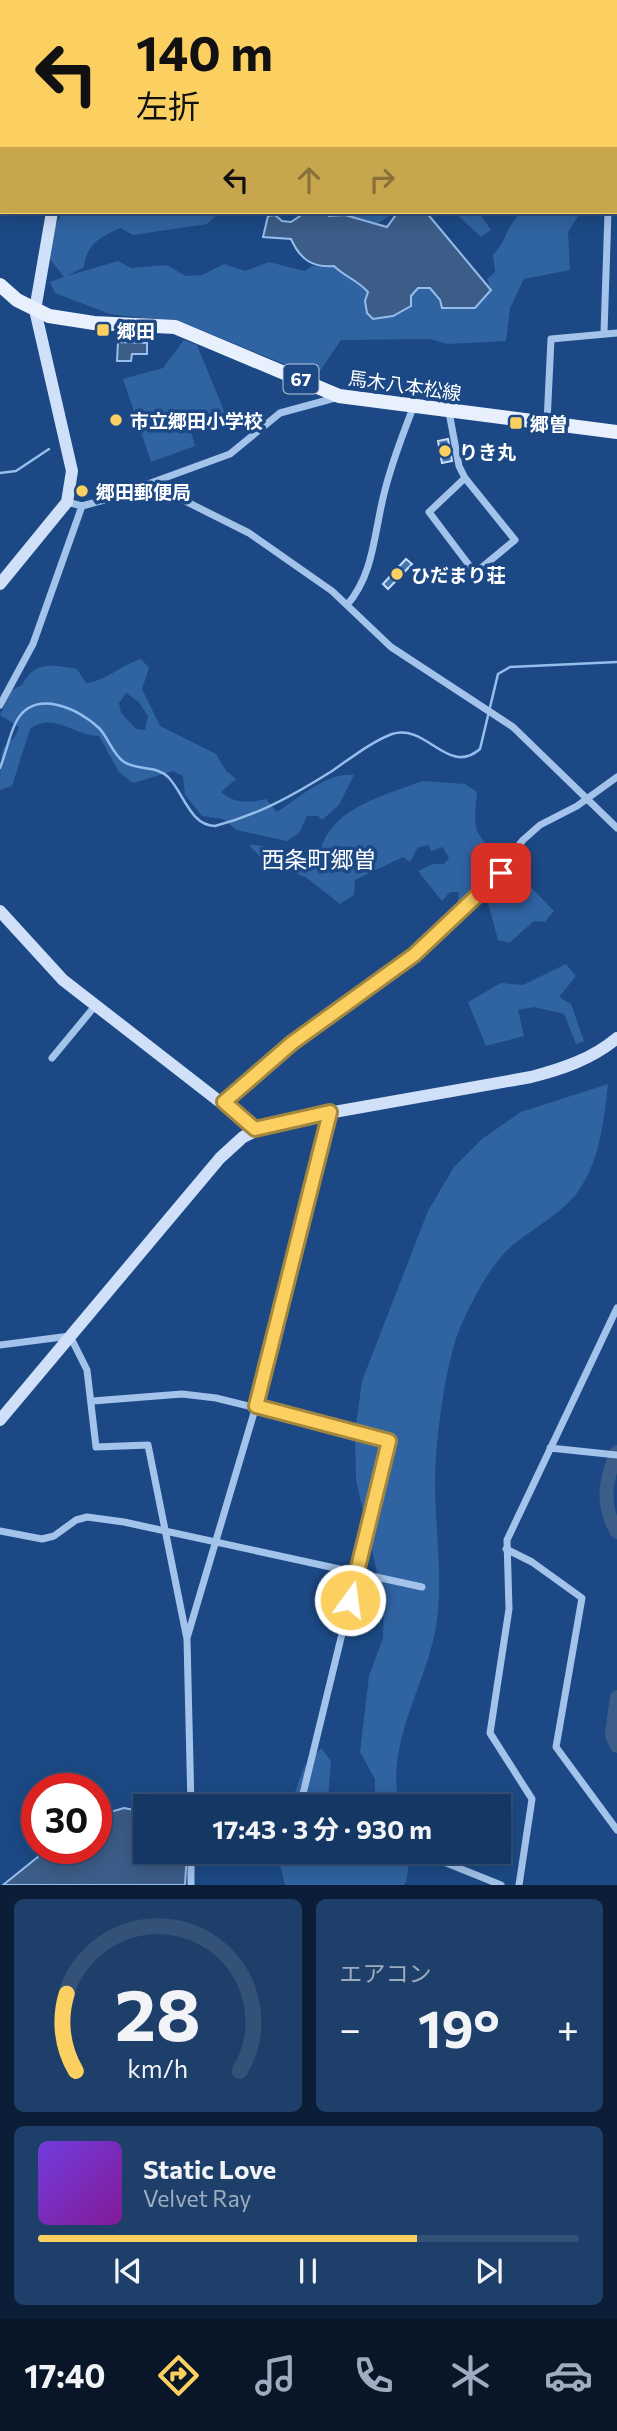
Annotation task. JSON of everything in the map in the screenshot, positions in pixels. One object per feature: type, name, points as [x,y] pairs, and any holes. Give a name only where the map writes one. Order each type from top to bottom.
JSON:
[{"type":"main road","name":"馬木八本松線","points":[[0,285],[35,310],[49,316],[94,323],[175,327],[339,396],[413,408],[617,432]]},
{"type":"street","points":[[0,584],[67,502],[72,471],[35,310],[52,214]]},
{"type":"street","points":[[604,334],[608,214]]},
{"type":"street","points":[[608,258],[617,258]]},
{"type":"street","points":[[547,423],[551,339],[617,333]]},
{"type":"street","points":[[67,502],[82,506],[151,484],[230,454],[280,412],[339,396]]},
{"type":"street","points":[[347,605],[356,595],[373,551],[383,495],[413,408]]},
{"type":"street","points":[[449,412],[458,466],[515,540],[475,573],[429,512],[465,478]]},
{"type":"street","points":[[151,484],[249,533],[347,605],[391,647],[525,738],[585,800],[617,828]]},
{"type":"street","points":[[0,705],[33,644],[82,506]]},
{"type":"street","points":[[224,1102],[292,1043],[414,955],[481,894],[523,840],[540,825],[585,800],[617,778]]},
{"type":"street","points":[[0,911],[63,979],[224,1102],[255,1129]]},
{"type":"street","points":[[52,1058],[95,1006]]},
{"type":"street","points":[[0,1420],[220,1158],[255,1129],[330,1112],[560,1070],[592,1056],[617,1038]]},
{"type":"street","points":[[187,1639],[256,1406],[330,1112]]},
{"type":"street","points":[[519,1885],[532,1799],[491,1733],[509,1609],[506,1549],[519,1513],[617,1308]]},
{"type":"street","points":[[0,1345],[70,1336]]},
{"type":"street","points":[[70,1336],[87,1370],[93,1401],[96,1447],[148,1445],[163,1531],[187,1639],[191,1794]]},
{"type":"street","points":[[93,1401],[182,1394],[256,1406],[389,1441],[303,1794]]},
{"type":"street","points":[[550,1448],[617,1455]]},
{"type":"street","points":[[0,1531],[42,1539],[54,1536],[76,1520],[87,1517],[422,1587]]},
{"type":"street","points":[[506,1549],[531,1562],[582,1598],[556,1747],[617,1830]]},
{"type":"street","points":[[191,1864],[191,1885]]},
{"type":"street","points":[[448,1864],[500,1885]]},
{"type":"shaded area","points":[[62,214],[218,214],[207,224],[133,235],[120,228],[95,242],[88,252],[84,267],[67,276],[118,261],[131,268],[166,265],[186,276],[202,275],[224,264],[245,271],[269,262],[305,271],[312,266],[334,266],[368,292],[365,301],[367,313],[374,319],[411,296],[418,288],[430,288],[443,308],[475,308],[491,290],[487,279],[495,272],[493,255],[520,214],[580,214],[568,232],[570,270],[524,279],[510,308],[506,341],[447,344],[430,339],[341,340],[316,377],[184,323],[110,314],[55,293],[50,282],[64,277],[49,258],[55,226]]},
{"type":"shaded area","points":[[303,214],[328,214],[345,215],[387,227],[397,214],[428,214],[491,290],[475,308],[442,308],[440,300],[430,288],[418,288],[411,296],[411,306],[393,316],[373,319],[367,313],[365,301],[368,292],[359,284],[334,266],[308,261],[298,252],[291,239],[263,237],[268,216],[275,215],[282,221],[291,222]]},
{"type":"shaded area","points":[[328,214],[394,214],[375,225],[345,215]]},
{"type":"shaded area","points":[[456,214],[480,214],[491,230],[481,237]]},
{"type":"shaded area","points":[[184,340],[197,345],[227,418],[190,429],[195,446],[151,462],[123,379],[163,368]]},
{"type":"shaded area","points":[[118,342],[147,343],[147,354],[132,354],[131,361],[117,361]]},
{"type":"shaded area","points":[[141,659],[149,668],[142,689],[160,726],[216,754],[226,771],[236,779],[221,792],[226,796],[242,801],[266,799],[277,812],[324,782],[344,775],[354,775],[339,805],[322,820],[318,816],[307,816],[299,833],[287,841],[237,830],[223,819],[202,816],[185,795],[183,776],[173,771],[133,783],[119,772],[99,736],[47,722],[30,729],[12,786],[0,790],[3,749],[14,738],[19,727],[0,715],[12,690],[22,685],[32,671],[45,666],[77,669],[86,683],[100,680]],"holes":[[[126,693],[139,702],[148,716],[145,730],[136,729],[121,713],[119,703]]]},
{"type":"shaded area","points":[[422,781],[465,784],[477,792],[477,831],[504,861],[477,893],[457,909],[459,892],[450,892],[442,901],[418,871],[433,864],[444,864],[449,858],[443,847],[431,851],[429,845],[418,847],[410,862],[403,857],[355,880],[354,895],[340,904],[307,878],[263,860],[249,845],[267,847],[301,859],[319,859],[323,842],[343,817],[357,807]]},
{"type":"shaded area","points":[[510,866],[554,911],[545,922],[534,921],[509,943],[498,940],[486,896]]},
{"type":"shaded area","points":[[566,964],[576,976],[559,997],[571,1004],[584,1041],[576,1044],[564,1014],[534,1007],[518,1010],[524,1036],[486,1046],[468,1002],[501,983],[523,985]]},
{"type":"shaded area","points":[[608,1084],[600,1139],[592,1166],[579,1190],[565,1206],[505,1252],[478,1291],[456,1339],[446,1381],[436,1452],[439,1579],[435,1632],[401,1740],[397,1762],[398,1794],[375,1794],[375,1779],[360,1752],[369,1676],[383,1638],[384,1603],[356,1480],[355,1432],[362,1381],[428,1211],[454,1167],[482,1139],[521,1112]]},
{"type":"shaded area","points":[[321,1748],[331,1761],[328,1794],[294,1794],[304,1767]]},
{"type":"shaded area","points":[[124,1808],[133,1810],[133,1864],[186,1864],[185,1885],[3,1885],[29,1864],[112,1864],[112,1811]]},
{"type":"shaded area","points":[[280,1864],[409,1864],[403,1885],[285,1885]]},
{"type":"building","name":"りき丸","points":[[448,439],[452,461],[442,463],[438,441]]},
{"type":"building","name":"ひだまり荘","points":[[406,559],[412,564],[388,589],[383,584]]},
{"type":"waterway","points":[[0,473],[16,471],[49,449]]},
{"type":"waterway","points":[[0,768],[16,722],[24,712],[45,704],[68,708],[99,728],[124,762],[159,771],[169,778],[193,815],[206,824],[215,826],[246,816],[290,796],[392,734],[416,736],[447,754],[468,756],[480,749],[498,674],[510,667],[617,662]]},
{"type":"waterway","points":[[617,1452],[606,1492],[609,1512],[617,1532]]},
{"type":"waterway","points":[[617,1697],[612,1735],[617,1746]]},
{"type":"place","name":"郷田","points":[[103,330]]},
{"type":"place","name":"市立郷田小学校","points":[[116,420]]},
{"type":"place","name":"郷曽","points":[[516,423]]},
{"type":"place","name":"りき丸","points":[[445,451]]},
{"type":"place","name":"郷田郵便局","points":[[82,491]]},
{"type":"place","name":"ひだまり荘","points":[[397,574]]},
{"type":"district","name":"西条町郷曽","points":[[319,859]]},
{"type":"route","points":[[350,1600],[389,1441],[256,1406],[330,1112],[255,1129],[224,1102],[292,1043],[378,978],[414,955],[501,873]]}]
